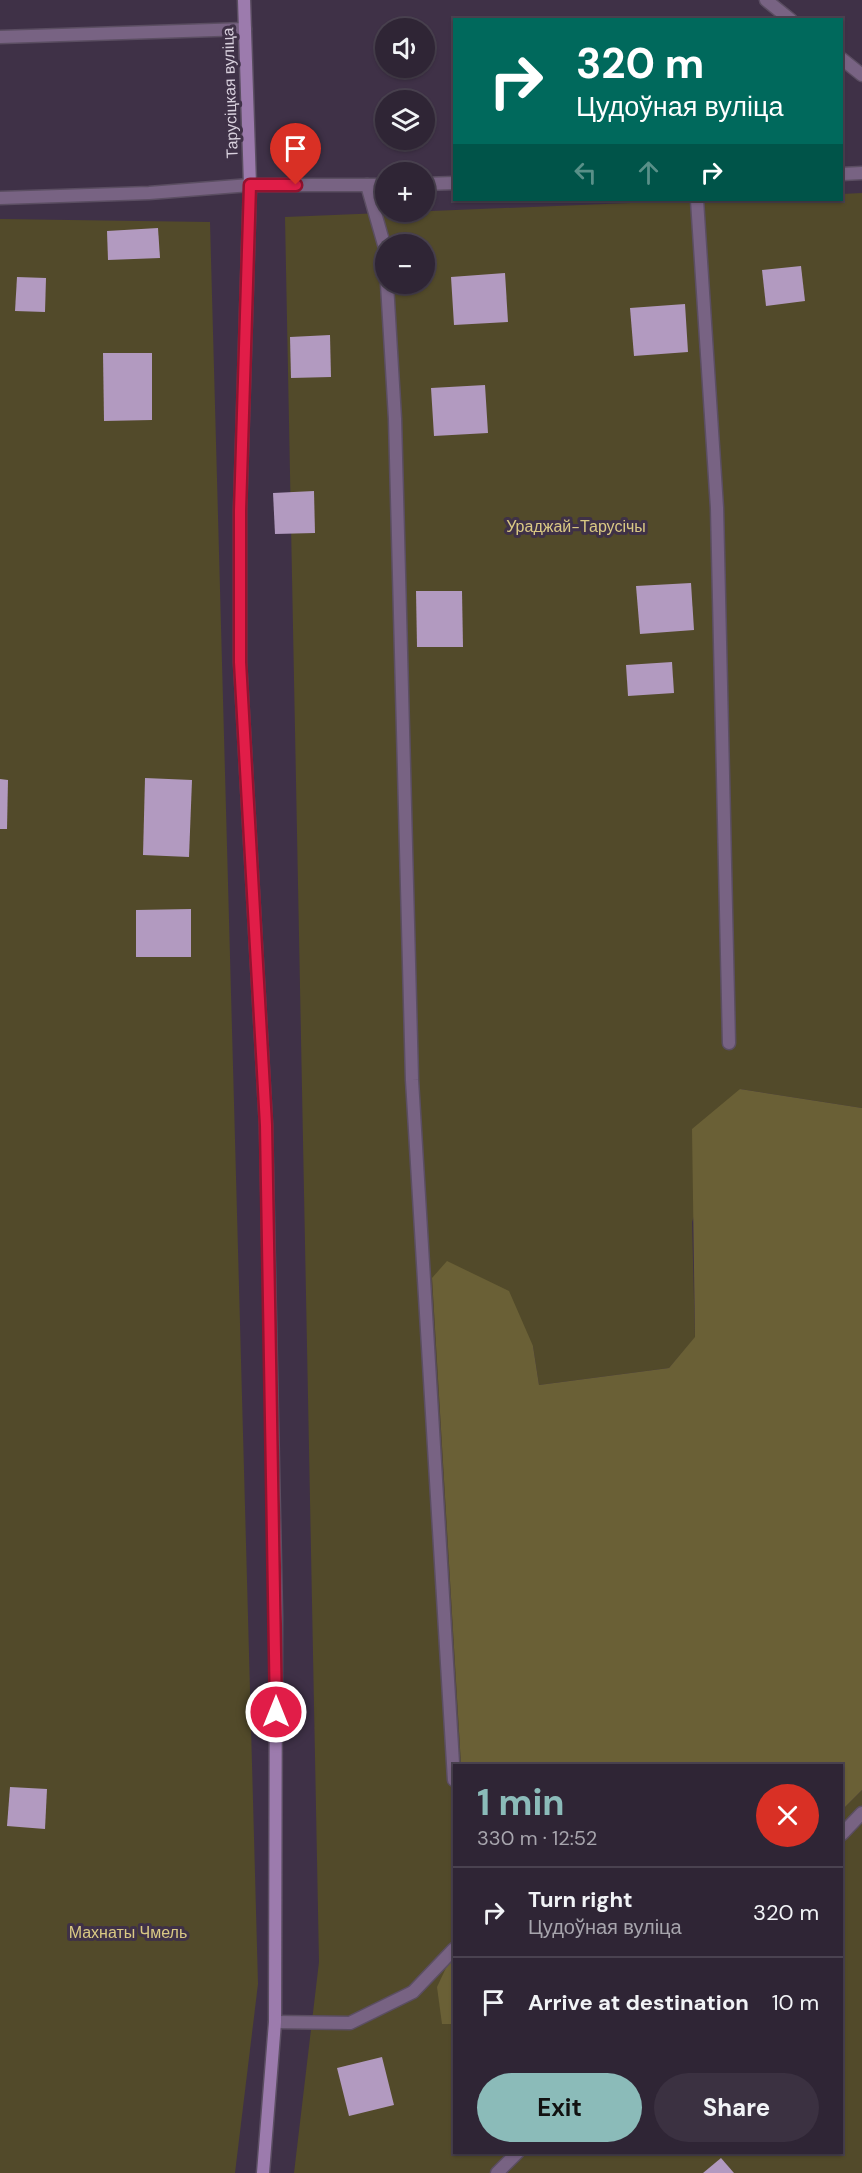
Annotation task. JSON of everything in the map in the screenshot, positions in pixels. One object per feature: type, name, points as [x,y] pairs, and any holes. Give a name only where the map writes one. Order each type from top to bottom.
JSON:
[{"type":"street","name":"Тарусіцкая вуліца","points":[[244,0],[250,185],[240,511],[240,662],[266,1125],[276,1616],[275,2022],[263,2173]]},
{"type":"street","points":[[766,0],[788,18]]},
{"type":"street","points":[[0,37],[245,29]]},
{"type":"street","points":[[843,60],[862,75]]},
{"type":"street","points":[[843,174],[862,173]]},
{"type":"street","points":[[435,184],[453,183]]},
{"type":"street","points":[[0,198],[149,193],[250,185],[375,185]]},
{"type":"street","points":[[366,185],[381,234]]},
{"type":"street","points":[[697,201],[717,507],[729,1043]]},
{"type":"street","points":[[388,294],[395,418],[412,1080],[453,1764]]},
{"type":"street","points":[[843,1833],[862,1813]]},
{"type":"street","points":[[275,2022],[350,2023],[413,1992],[453,1950]]},
{"type":"street","points":[[497,2173],[516,2154]]},
{"type":"green space","name":"Ураджай-Тарусічы","points":[[862,193],[862,1108],[740,1089],[692,1222],[695,1338],[669,1368],[539,1385],[533,1346],[432,1278],[461,1764],[453,1764],[453,1957],[442,2024],[453,2024],[453,2154],[843,2154],[843,1809],[862,1790],[862,2173],[294,2173],[319,1962],[285,217],[375,213],[375,222],[435,222],[435,211],[678,201],[843,201],[843,194]]},
{"type":"green space","name":"Махнаты Чмель","points":[[0,219],[210,222],[258,1984],[235,2173],[0,2173]]},
{"type":"shaded area","points":[[740,1089],[862,1108],[862,1790],[843,1809],[843,1764],[461,1764],[432,1278],[447,1261],[509,1291],[533,1346],[539,1385],[669,1368],[695,1337],[692,1129]]},
{"type":"shaded area","points":[[453,1953],[453,2024],[442,2024],[437,1987]]},
{"type":"building","points":[[158,228],[160,258],[108,260],[107,231]]},
{"type":"building","points":[[801,266],[805,301],[766,306],[762,270]]},
{"type":"building","points":[[505,273],[508,322],[454,325],[451,277]]},
{"type":"building","points":[[17,277],[46,278],[45,312],[15,311]]},
{"type":"building","points":[[685,304],[688,352],[634,356],[630,308]]},
{"type":"building","points":[[330,335],[331,377],[291,378],[290,337]]},
{"type":"building","points":[[103,353],[152,353],[152,420],[104,421]]},
{"type":"building","points":[[485,385],[488,433],[434,436],[431,388]]},
{"type":"building","points":[[314,491],[315,533],[275,534],[273,493]]},
{"type":"building","points":[[691,583],[694,630],[640,634],[636,586]]},
{"type":"building","points":[[416,591],[462,591],[463,647],[417,647]]},
{"type":"building","points":[[672,662],[674,693],[628,696],[626,665]]},
{"type":"building","points":[[145,778],[192,780],[189,857],[143,855]]},
{"type":"building","points":[[0,779],[8,780],[7,829],[0,829]]},
{"type":"building","points":[[191,909],[191,957],[136,957],[136,910]]},
{"type":"building","points":[[10,1787],[47,1789],[45,1829],[7,1826]]},
{"type":"building","points":[[382,2057],[394,2105],[349,2116],[337,2068]]},
{"type":"building","points":[[721,2158],[734,2173],[703,2173]]},
{"type":"route","points":[[276,1712],[266,1125],[240,662],[240,511],[250,185],[296,185]]}]
